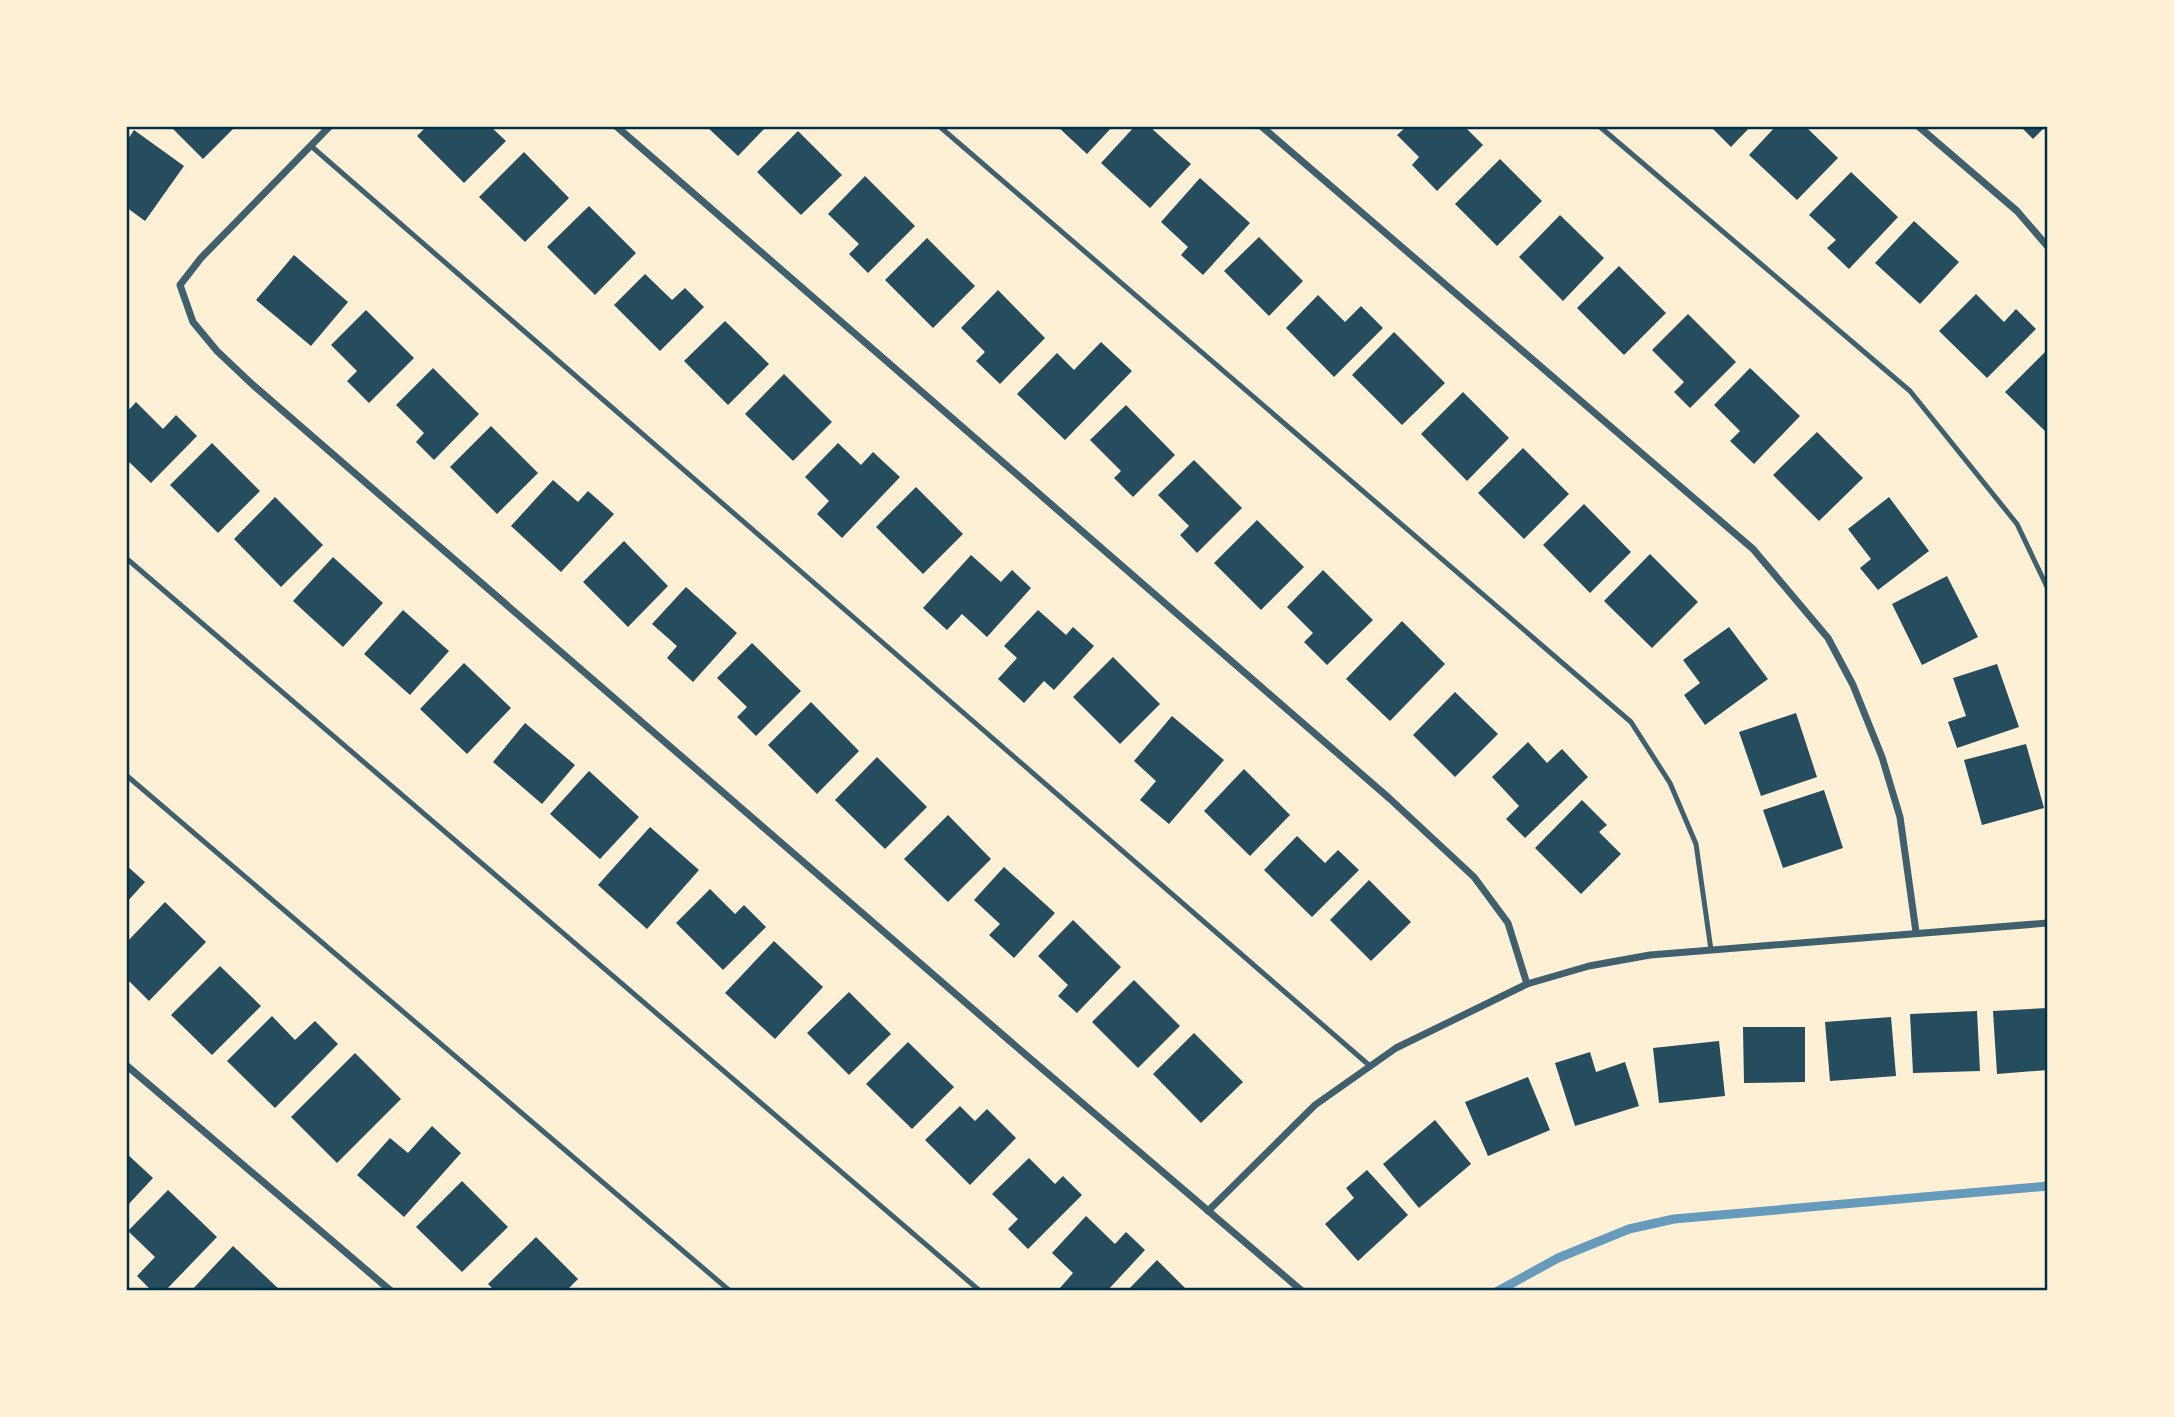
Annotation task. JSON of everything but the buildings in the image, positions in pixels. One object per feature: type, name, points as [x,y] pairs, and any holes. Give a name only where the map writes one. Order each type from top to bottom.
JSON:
[{"type":"street","points":[[330,126],[201,258],[180,285],[193,322],[217,351],[253,385],[1302,1291]]},
{"type":"street","points":[[616,126],[1378,789],[1475,877],[1508,923],[1527,984]]},
{"type":"street","points":[[1261,126],[1753,549],[1828,638],[1863,709],[1882,757],[1900,817],[1916,932]]},
{"type":"street","points":[[1918,126],[2017,211],[2048,247]]},
{"type":"street","points":[[1208,1211],[1315,1105],[1396,1048],[1527,984],[1589,966],[1650,955],[2048,923]]},
{"type":"street","points":[[126,1065],[391,1291]]},
{"type":"lane","points":[[939,126],[1631,722],[1670,783],[1696,844],[1711,950]]},
{"type":"lane","points":[[1599,126],[1910,391],[2017,524],[2048,589]]},
{"type":"lane","points":[[311,146],[1370,1066]]},
{"type":"lane","points":[[126,558],[980,1291]]},
{"type":"lane","points":[[126,775],[730,1291]]},
{"type":"waterway","points":[[1498,1291],[1558,1258],[1629,1229],[1674,1219],[2048,1186]]}]
